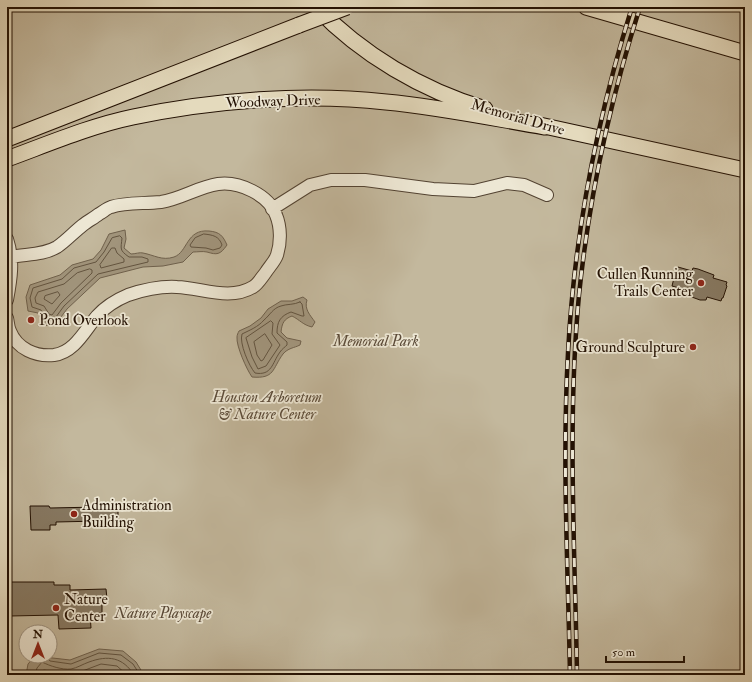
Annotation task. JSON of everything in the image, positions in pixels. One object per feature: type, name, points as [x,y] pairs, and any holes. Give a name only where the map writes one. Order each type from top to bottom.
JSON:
[{"type":"main road","name":"Memorial Drive","points":[[316,7],[351,40],[384,63],[419,83],[457,100],[545,127],[745,170]]},
{"type":"main road","points":[[7,139],[347,7]]},
{"type":"main road","points":[[587,8],[745,53]]},
{"type":"main road","name":"Woodway Drive","points":[[7,159],[132,117],[178,108],[261,100],[299,98],[385,102],[430,107],[545,127]]},
{"type":"lane","points":[[272,209],[310,185],[331,180],[365,180],[432,189],[474,191],[507,183],[524,185],[547,195]]},
{"type":"lane","points":[[7,318],[10,332],[16,342],[27,350],[40,355],[55,355],[74,346],[98,315],[109,305],[127,296],[155,288],[177,287],[206,292],[225,293],[242,292],[254,286],[277,256],[280,233],[276,215],[253,190],[236,185],[219,184],[198,188],[181,196],[162,202],[137,203],[110,207],[83,225],[56,248],[38,253],[11,257]]},
{"type":"lane","points":[[7,239],[12,271],[7,300]]},
{"type":"green space","name":"Memorial Park","points":[[7,7],[745,7],[745,675],[7,675]]},
{"type":"water","points":[[125,230],[126,239],[124,248],[131,254],[142,253],[162,258],[174,257],[182,251],[192,237],[201,231],[218,233],[227,245],[218,253],[193,252],[183,262],[163,266],[143,267],[100,278],[67,309],[55,325],[38,326],[42,320],[38,313],[28,311],[26,297],[30,285],[60,275],[72,265],[93,259],[101,250],[109,234]]},
{"type":"water","points":[[303,297],[307,300],[307,309],[315,322],[312,327],[304,324],[292,316],[287,318],[283,324],[281,332],[287,338],[301,341],[300,345],[285,352],[269,375],[252,377],[238,346],[237,335],[239,331],[250,326],[261,318],[268,309],[281,301],[292,301]]},
{"type":"water","points":[[99,649],[123,651],[136,662],[144,675],[26,675],[28,664],[58,664],[58,659],[70,660]]},
{"type":"building","name":"Cullen Running Trails Center","points":[[678,267],[692,271],[693,268],[698,269],[714,275],[713,278],[727,282],[727,286],[721,301],[707,297],[706,300],[700,300],[689,296],[689,294],[685,293],[686,290],[672,286]]},
{"type":"building","name":"Administration Building","points":[[99,505],[118,505],[118,527],[100,527],[100,521],[56,522],[56,525],[50,525],[50,530],[31,530],[30,506],[49,506],[50,508],[99,507]]},
{"type":"building","name":"Nature Center","points":[[9,582],[54,582],[54,585],[70,585],[70,590],[106,589],[107,599],[102,599],[102,613],[90,614],[91,628],[59,629],[58,615],[10,616]]},
{"type":"railway","points":[[570,675],[566,514],[566,393],[571,309],[589,178],[608,92],[632,7]]},
{"type":"railway","points":[[577,675],[573,485],[573,390],[579,295],[583,258],[602,150],[619,78],[640,7]]},
{"type":"place","name":"Cullen Running Trails Center","points":[[701,283]]},
{"type":"place","name":"Pond Overlook","points":[[31,320]]},
{"type":"place","name":"Ground Sculpture","points":[[693,347]]},
{"type":"place","name":"Administration Building","points":[[74,514]]},
{"type":"place","name":"Nature Center","points":[[56,608]]},
{"type":"park label","name":"Houston Arboretum & Nature Center","points":[[267,406]]},
{"type":"park label","name":"Nature Playscape","points":[[163,613]]}]
